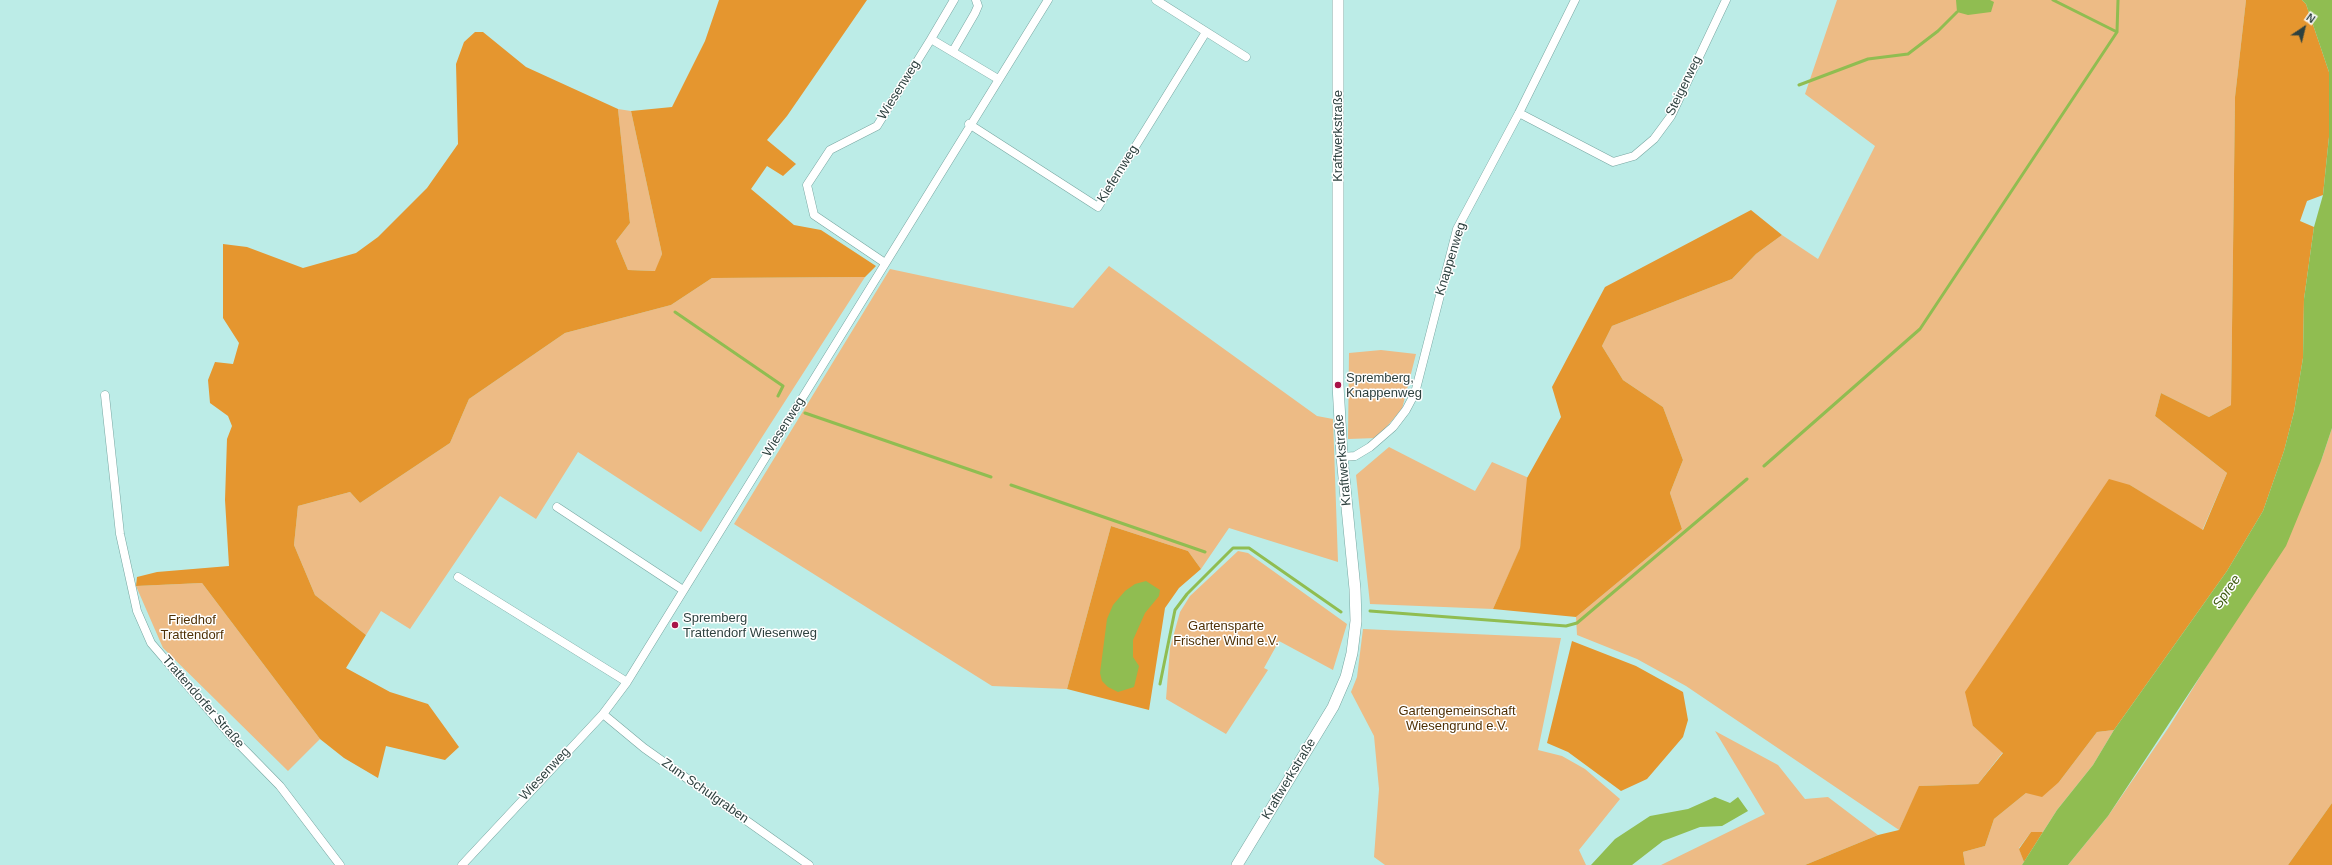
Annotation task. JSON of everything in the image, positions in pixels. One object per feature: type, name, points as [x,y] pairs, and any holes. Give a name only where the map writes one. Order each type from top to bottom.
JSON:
[{"type":"main road","name":"Kraftwerkstraße","points":[[1237,865],[1333,707],[1346,677],[1352,653],[1356,621],[1355,589],[1342,457],[1338,374],[1338,0]]},
{"type":"street","name":"Wiesenweg","points":[[886,263],[814,215],[807,185],[830,150],[877,126],[954,0]]},
{"type":"street","points":[[952,52],[975,13],[978,6],[976,0]]},
{"type":"street","name":"Wiesenweg","points":[[462,865],[603,714],[627,682],[886,263],[969,124],[1048,0]]},
{"type":"street","points":[[1156,0],[1246,57]]},
{"type":"street","name":"Knappenweg","points":[[1342,457],[1355,456],[1370,447],[1393,427],[1406,410],[1414,393],[1457,228],[1519,113],[1575,0]]},
{"type":"street","name":"Steigerweg","points":[[1519,113],[1613,162],[1634,156],[1654,139],[1671,116],[1726,0]]},
{"type":"street","name":"Kiefernweg","points":[[969,124],[1098,207],[1206,32]]},
{"type":"street","points":[[931,39],[998,79]]},
{"type":"street","name":"Trattendorfer Straße","points":[[105,395],[120,534],[137,611],[151,643],[232,737],[280,786],[340,865]]},
{"type":"street","points":[[557,507],[683,590]]},
{"type":"street","points":[[458,577],[627,682]]},
{"type":"street","name":"Zum Schulgraben","points":[[603,714],[644,748],[809,865]]},
{"type":"green space","points":[[1837,0],[2246,0],[2235,97],[2231,405],[2209,417],[2161,393],[2155,416],[2227,473],[2202,531],[2130,485],[1973,726],[2003,752],[1978,784],[1920,786],[1899,830],[1686,686],[1637,659],[1577,635],[1576,617],[1682,529],[1670,493],[1683,460],[1663,407],[1623,380],[1602,346],[1612,326],[1732,279],[1756,254],[1782,235],[1818,259],[1875,146],[1805,94]]},
{"type":"green space","points":[[618,109],[631,111],[662,254],[656,271],[628,270],[616,241],[630,223]]},
{"type":"green space","points":[[1109,266],[1317,416],[1333,419],[1338,562],[1229,528],[1201,569],[1188,551],[1111,526],[1067,689],[992,686],[734,524],[890,269],[1073,308]]},
{"type":"green space","points":[[865,277],[701,532],[578,452],[536,519],[500,496],[410,629],[381,611],[366,635],[315,595],[294,545],[298,506],[350,492],[360,503],[450,443],[469,399],[565,333],[671,305],[712,278]]},
{"type":"green space","points":[[1381,350],[1416,354],[1402,409],[1377,438],[1348,439],[1349,353]]},
{"type":"green space","points":[[2332,428],[2332,803],[2288,865],[2068,865],[2108,816],[2169,727],[2227,633],[2321,461]]},
{"type":"green space","points":[[1389,447],[1475,491],[1492,462],[1529,478],[1520,549],[1493,609],[1370,604],[1356,475]]},
{"type":"green space","name":"Gartensparte Frischer Wind e.V.","points":[[1238,551],[1248,553],[1347,624],[1333,670],[1279,641],[1264,668],[1268,670],[1226,734],[1166,699],[1170,648],[1180,612],[1190,596]]},
{"type":"green space","name":"Friedhof Trattendorf","points":[[202,583],[320,739],[288,771],[163,648],[136,586]]},
{"type":"green space","name":"Gartengemeinschaft Wiesengrund e.V.","points":[[1363,629],[1561,638],[1538,750],[1562,756],[1585,769],[1620,799],[1579,850],[1586,865],[1385,865],[1374,857],[1379,789],[1374,736],[1351,692],[1357,677]]},
{"type":"green space","points":[[2114,730],[2093,765],[2057,810],[2043,832],[2031,832],[2019,848],[2024,862],[2022,865],[1965,865],[1963,852],[1985,846],[1994,819],[2026,793],[2059,782],[2097,732]]},
{"type":"green space","points":[[1715,731],[1778,765],[1805,799],[1828,797],[1878,835],[1805,865],[1661,865],[1765,814]]},
{"type":"shaded area","points":[[719,0],[867,0],[787,116],[767,140],[796,164],[783,176],[767,166],[751,189],[794,225],[821,230],[876,266],[865,277],[712,278],[671,305],[565,333],[469,399],[450,443],[360,503],[350,492],[298,506],[294,545],[315,595],[366,635],[346,668],[390,692],[428,704],[459,747],[445,760],[386,746],[378,778],[344,758],[320,739],[202,583],[136,586],[137,577],[157,572],[229,566],[225,500],[227,439],[232,426],[228,416],[210,403],[208,380],[215,362],[233,364],[239,343],[223,318],[223,244],[247,247],[303,268],[356,253],[378,237],[427,188],[458,144],[456,64],[464,42],[475,32],[483,32],[526,67],[618,109],[630,223],[616,241],[628,270],[655,271],[662,254],[631,111],[672,107],[705,41]]},
{"type":"shaded area","points":[[2246,0],[2302,0],[2306,4],[2329,72],[2329,137],[2323,195],[2307,201],[2300,221],[2314,227],[2304,299],[2303,358],[2294,412],[2284,451],[2263,511],[2227,571],[2114,730],[2097,732],[2059,782],[2042,797],[2026,793],[1994,819],[1985,846],[1963,852],[1965,865],[1805,865],[1878,835],[1899,830],[1919,786],[1978,784],[2003,753],[1973,726],[1965,692],[2109,479],[2130,485],[2203,530],[2227,473],[2155,416],[2161,393],[2209,417],[2231,405],[2235,97]]},
{"type":"shaded area","points":[[1751,210],[1782,235],[1756,254],[1732,279],[1612,326],[1602,346],[1623,380],[1663,407],[1683,460],[1670,493],[1682,529],[1576,617],[1493,609],[1520,548],[1527,478],[1561,417],[1552,387],[1605,287]]},
{"type":"shaded area","points":[[1111,526],[1188,551],[1201,569],[1179,588],[1165,608],[1149,710],[1067,689]]},
{"type":"shaded area","points":[[1572,641],[1636,666],[1683,692],[1688,720],[1683,737],[1647,779],[1621,791],[1568,752],[1547,743]]},
{"type":"shaded area","points":[[2332,803],[2332,865],[2288,865]]},
{"type":"shaded area","points":[[2031,832],[2043,832],[2024,862],[2019,849]]},
{"type":"water","points":[[1956,0],[1990,0],[1994,2],[1991,12],[1968,15],[1957,12]]},
{"type":"water","name":"Spree","points":[[2302,0],[2332,0],[2332,428],[2321,461],[2286,546],[2108,816],[2068,865],[2022,865],[2057,810],[2093,765],[2114,730],[2227,571],[2263,511],[2284,451],[2294,412],[2303,358],[2304,299],[2314,227],[2323,195],[2329,137],[2329,72],[2306,4]]},
{"type":"water","points":[[1146,581],[1160,590],[1159,596],[1145,613],[1133,640],[1133,657],[1139,666],[1134,687],[1118,692],[1108,687],[1102,681],[1100,673],[1107,619],[1113,605],[1125,591],[1135,584]]},
{"type":"water","points":[[1715,797],[1730,803],[1738,797],[1748,811],[1722,826],[1700,827],[1663,841],[1632,865],[1591,865],[1615,839],[1650,816],[1688,809]]},
{"type":"waterway","points":[[2053,0],[2117,32]]},
{"type":"waterway","points":[[1764,466],[1920,329],[2117,32],[2118,0]]},
{"type":"waterway","points":[[1799,85],[1868,59],[1908,54],[1938,31],[1957,12]]},
{"type":"waterway","points":[[675,312],[783,386],[778,396]]},
{"type":"waterway","points":[[805,413],[991,477]]},
{"type":"waterway","points":[[1370,611],[1566,626],[1577,623],[1747,479]]},
{"type":"waterway","points":[[1011,485],[1205,552]]},
{"type":"waterway","points":[[1160,684],[1175,610],[1187,594],[1233,548],[1249,548],[1341,612]]},
{"type":"place","name":"Spremberg, Knappenweg","points":[[1338,385]]},
{"type":"place","name":"Spremberg Trattendorf Wiesenweg","points":[[675,625]]}]
